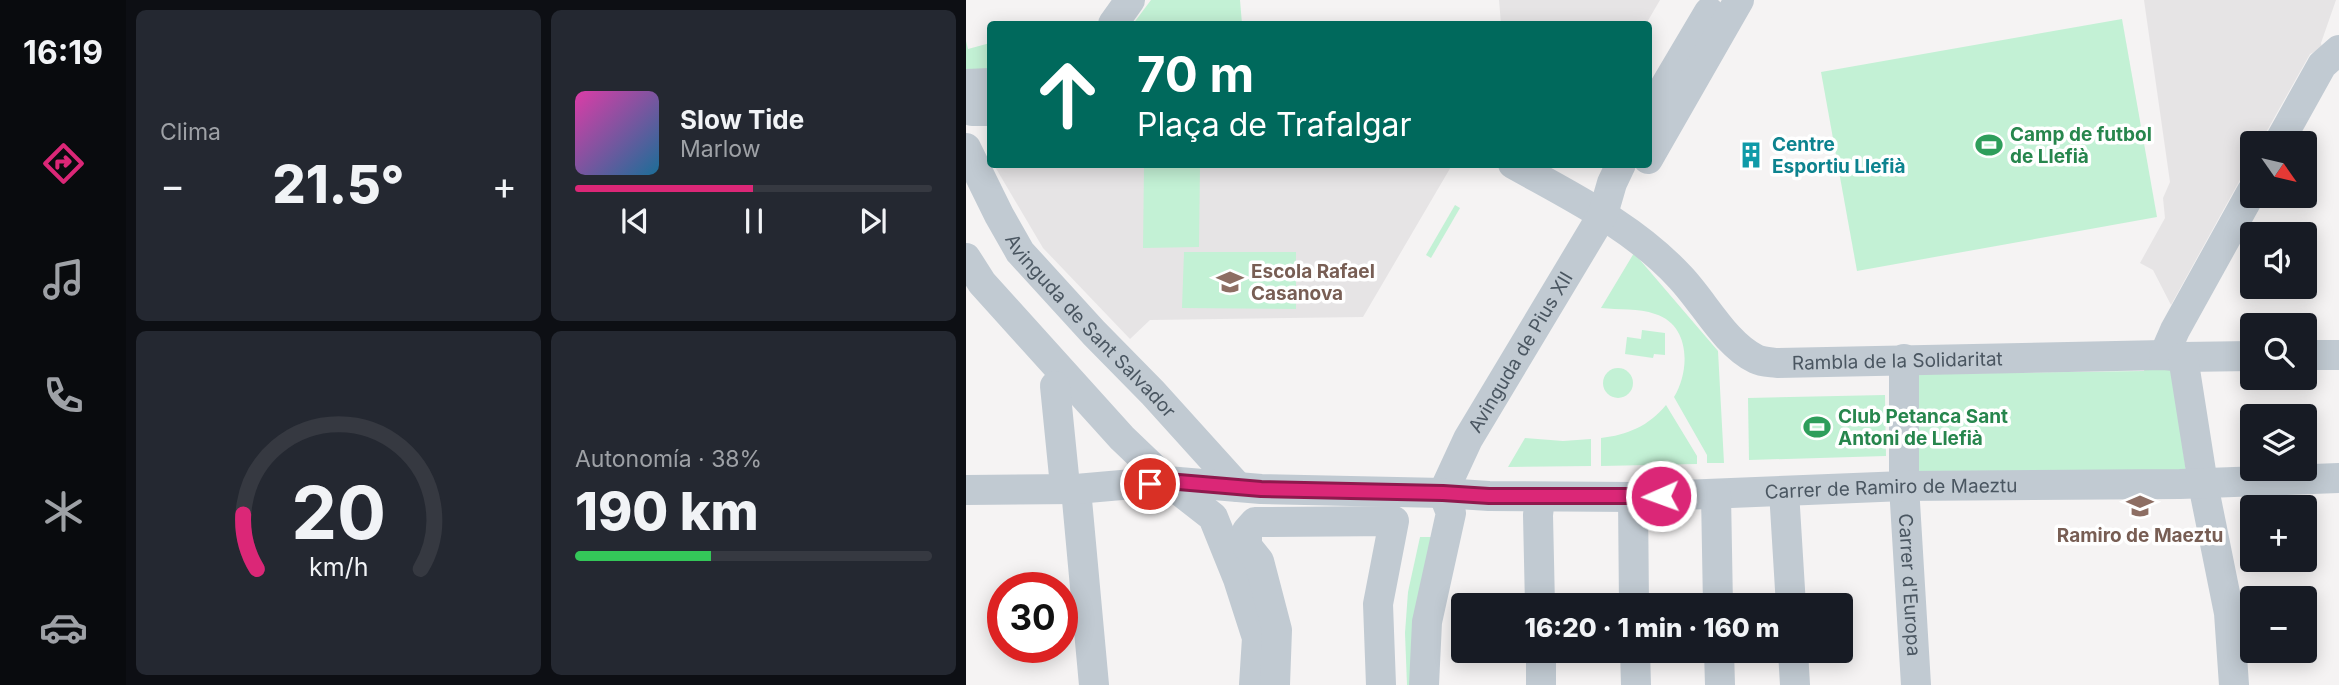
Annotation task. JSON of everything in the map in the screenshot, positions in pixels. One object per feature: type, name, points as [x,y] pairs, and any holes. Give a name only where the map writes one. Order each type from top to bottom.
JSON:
[{"type":"street","points":[[1115,21],[1130,0]]},
{"type":"street","points":[[1652,108],[1717,0]]},
{"type":"street","points":[[1652,152],[1739,0]]},
{"type":"street","points":[[2285,131],[2322,65],[2339,50]]},
{"type":"street","points":[[966,84],[987,83]]},
{"type":"street","points":[[966,109],[987,111]]},
{"type":"street","name":"Avinguda de Sant Salvador","points":[[966,148],[1020,252],[1238,487]]},
{"type":"street","name":"Rambla de la Solidaritat","points":[[1520,168],[1603,214],[1631,234],[1680,276],[1735,344],[1757,360],[1777,363],[2240,356]]},
{"type":"street","name":"Avinguda de Pius XII","points":[[1443,493],[1463,447],[1603,214],[1618,168]]},
{"type":"street","name":"Avinguda de Pius XII","points":[[1603,214],[1626,192],[1642,168]]},
{"type":"street","points":[[2234,685],[2229,613],[2174,356],[2175,330],[2243,208]]},
{"type":"street","points":[[966,258],[982,283],[1122,438],[1167,481],[1213,517],[1238,579],[1256,638],[1254,685]]},
{"type":"street","points":[[2317,355],[2339,355]]},
{"type":"street","name":"Carrer d'Europa","points":[[1904,359],[1904,486],[1916,685]]},
{"type":"street","points":[[1055,387],[1070,482],[1094,685]]},
{"type":"street","name":"Carrer de Ramiro de Maeztu","points":[[966,490],[1070,482],[1133,486],[1167,481],[1238,487],[1489,496],[1633,497],[1904,486],[1954,488],[2203,484],[2339,478]]},
{"type":"street","points":[[1213,517],[1238,487]]},
{"type":"street","points":[[1784,491],[1790,593]]},
{"type":"street","points":[[1400,685],[1397,599],[1410,528],[1417,507],[1443,493],[1451,513],[1427,622],[1424,685]]},
{"type":"street","points":[[1716,494],[1718,593]]},
{"type":"street","points":[[1540,496],[1540,593]]},
{"type":"street","points":[[1633,497],[1634,593]]},
{"type":"street","points":[[1275,685],[1277,630],[1259,561],[1248,546],[1247,531],[1255,522],[1394,522],[1378,604],[1381,685]]},
{"type":"street","points":[[1541,663],[1541,685]]},
{"type":"street","points":[[1635,663],[1636,685]]},
{"type":"street","points":[[1719,663],[1720,685]]},
{"type":"street","points":[[1794,663],[1795,685]]},
{"type":"shaded area","points":[[1499,0],[1660,0],[1648,21],[1501,21]]},
{"type":"shaded area","points":[[2144,0],[2336,0],[2321,43],[2322,48],[2310,54],[2267,131],[2240,131],[2240,180],[2171,305],[2153,270],[2140,263],[2165,218],[2163,198],[2170,182]]},
{"type":"shaded area","name":"Escola Rafael Casanova","points":[[996,168],[1450,168],[1363,317],[1150,320],[1130,339],[1043,248]]},
{"type":"green space","points":[[1151,0],[1240,0],[1242,21],[1135,21]]},
{"type":"green space","name":"Camp de futbol de Llefià","points":[[2122,19],[2157,217],[1857,271],[1821,72]]},
{"type":"green space","points":[[966,41],[968,49],[987,44],[987,70],[966,69]]},
{"type":"green space","points":[[1144,168],[1200,168],[1199,247],[1143,248]]},
{"type":"green space","points":[[1455,205],[1460,208],[1431,258],[1426,255]]},
{"type":"green space","points":[[1184,252],[1296,252],[1296,309],[1182,308]]},
{"type":"green space","points":[[1634,253],[1718,351],[1724,463],[1707,463],[1707,455],[1674,397],[1685,362],[1681,338],[1675,328],[1667,320],[1649,312],[1601,308]]},
{"type":"green space","points":[[1642,330],[1665,333],[1665,355],[1654,354],[1653,358],[1625,354],[1627,337],[1641,339]]},
{"type":"green space","points":[[2145,365],[2173,370],[2186,472],[1925,479],[1917,470],[1919,374],[2144,371]]},
{"type":"green space","points":[[1618,368],[1629,372],[1633,383],[1629,394],[1618,398],[1607,394],[1603,383],[1607,372]]},
{"type":"green space","name":"Club Petanca Sant Antoni de Llefià","points":[[1885,395],[1886,456],[1749,460],[1748,398]]},
{"type":"green space","points":[[1666,405],[1697,456],[1697,464],[1601,466],[1601,438],[1620,435],[1637,428],[1652,419]]},
{"type":"green space","points":[[1525,438],[1563,441],[1591,439],[1591,466],[1508,467]]},
{"type":"green space","points":[[1420,537],[1439,537],[1416,685],[1407,685],[1405,633],[1408,592]]},
{"type":"place","name":"Camp de futbol de Llefià","points":[[1989,145]]},
{"type":"place","name":"Centre Esportiu Llefià","points":[[1751,155]]},
{"type":"place","name":"Escola Rafael Casanova","points":[[1230,282]]},
{"type":"place","name":"Club Petanca Sant Antoni de Llefià","points":[[1817,427]]},
{"type":"place","name":"Ramiro de Maeztu","points":[[2140,506]]},
{"type":"route","points":[[1150,484],[1167,481],[1261,489],[1489,496],[1661,496]]}]
